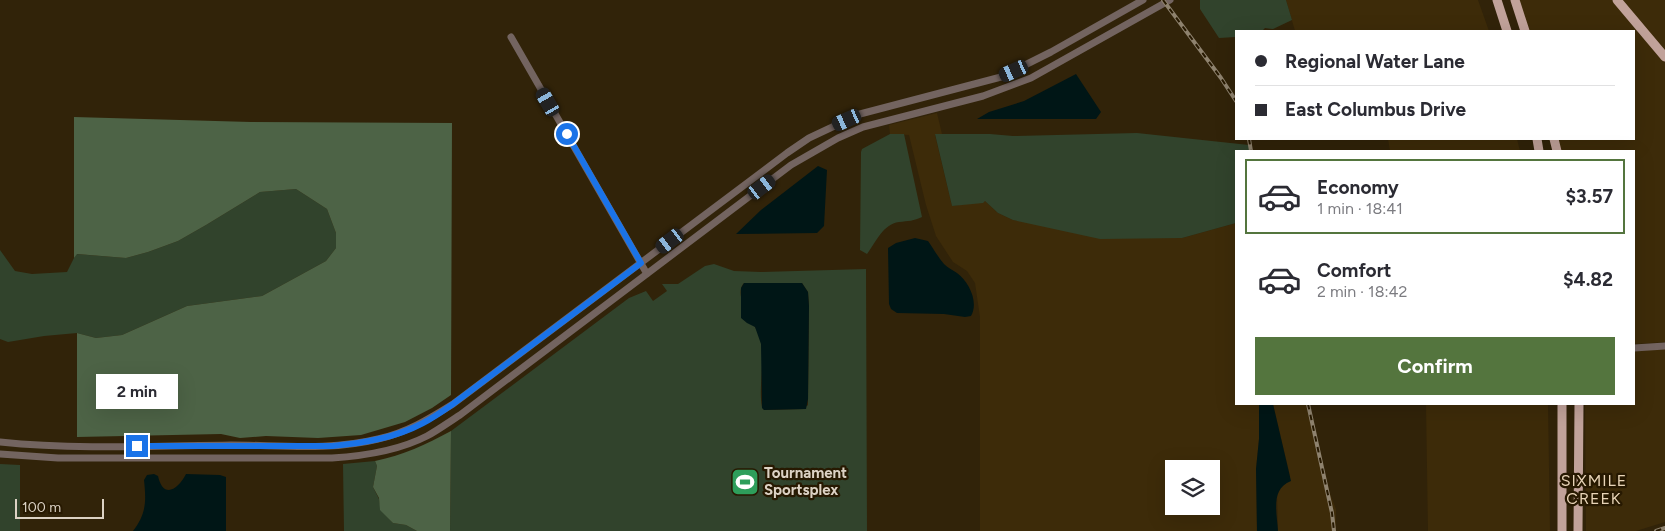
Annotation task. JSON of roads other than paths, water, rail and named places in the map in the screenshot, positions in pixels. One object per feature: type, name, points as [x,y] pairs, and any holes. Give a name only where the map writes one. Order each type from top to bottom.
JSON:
[{"type":"main road","points":[[1497,0],[1507,30]]},
{"type":"main road","points":[[1617,0],[1665,57]]},
{"type":"main road","points":[[1502,13],[1516,3],[1525,30]]},
{"type":"main road","points":[[1562,405],[1562,531]]},
{"type":"main road","points":[[1578,405],[1578,531]]},
{"type":"street","points":[[0,442],[58,446],[332,446],[378,439],[398,433],[423,423],[453,404],[809,138],[860,114],[1001,77],[1051,52],[1144,0]]},
{"type":"street","points":[[0,454],[58,458],[332,458],[358,456],[402,446],[427,436],[460,415],[791,165],[813,151],[863,127],[984,96],[1031,78],[1170,0]]},
{"type":"street","points":[[511,37],[648,274]]},
{"type":"street","points":[[908,101],[912,114]]},
{"type":"street","points":[[1635,348],[1665,346]]},
{"type":"street","points":[[58,446],[58,458]]},
{"type":"railway","points":[[1163,0],[1235,99]]},
{"type":"railway","points":[[1249,140],[1251,150]]},
{"type":"railway","points":[[1308,405],[1332,513],[1334,531]]},
{"type":"railway","points":[[1656,531],[1665,528]]},
{"type":"place","name":"Tournament Sportsplex","points":[[745,482]]},
{"type":"district","name":"SIXMILE CREEK","points":[[1594,489]]}]
